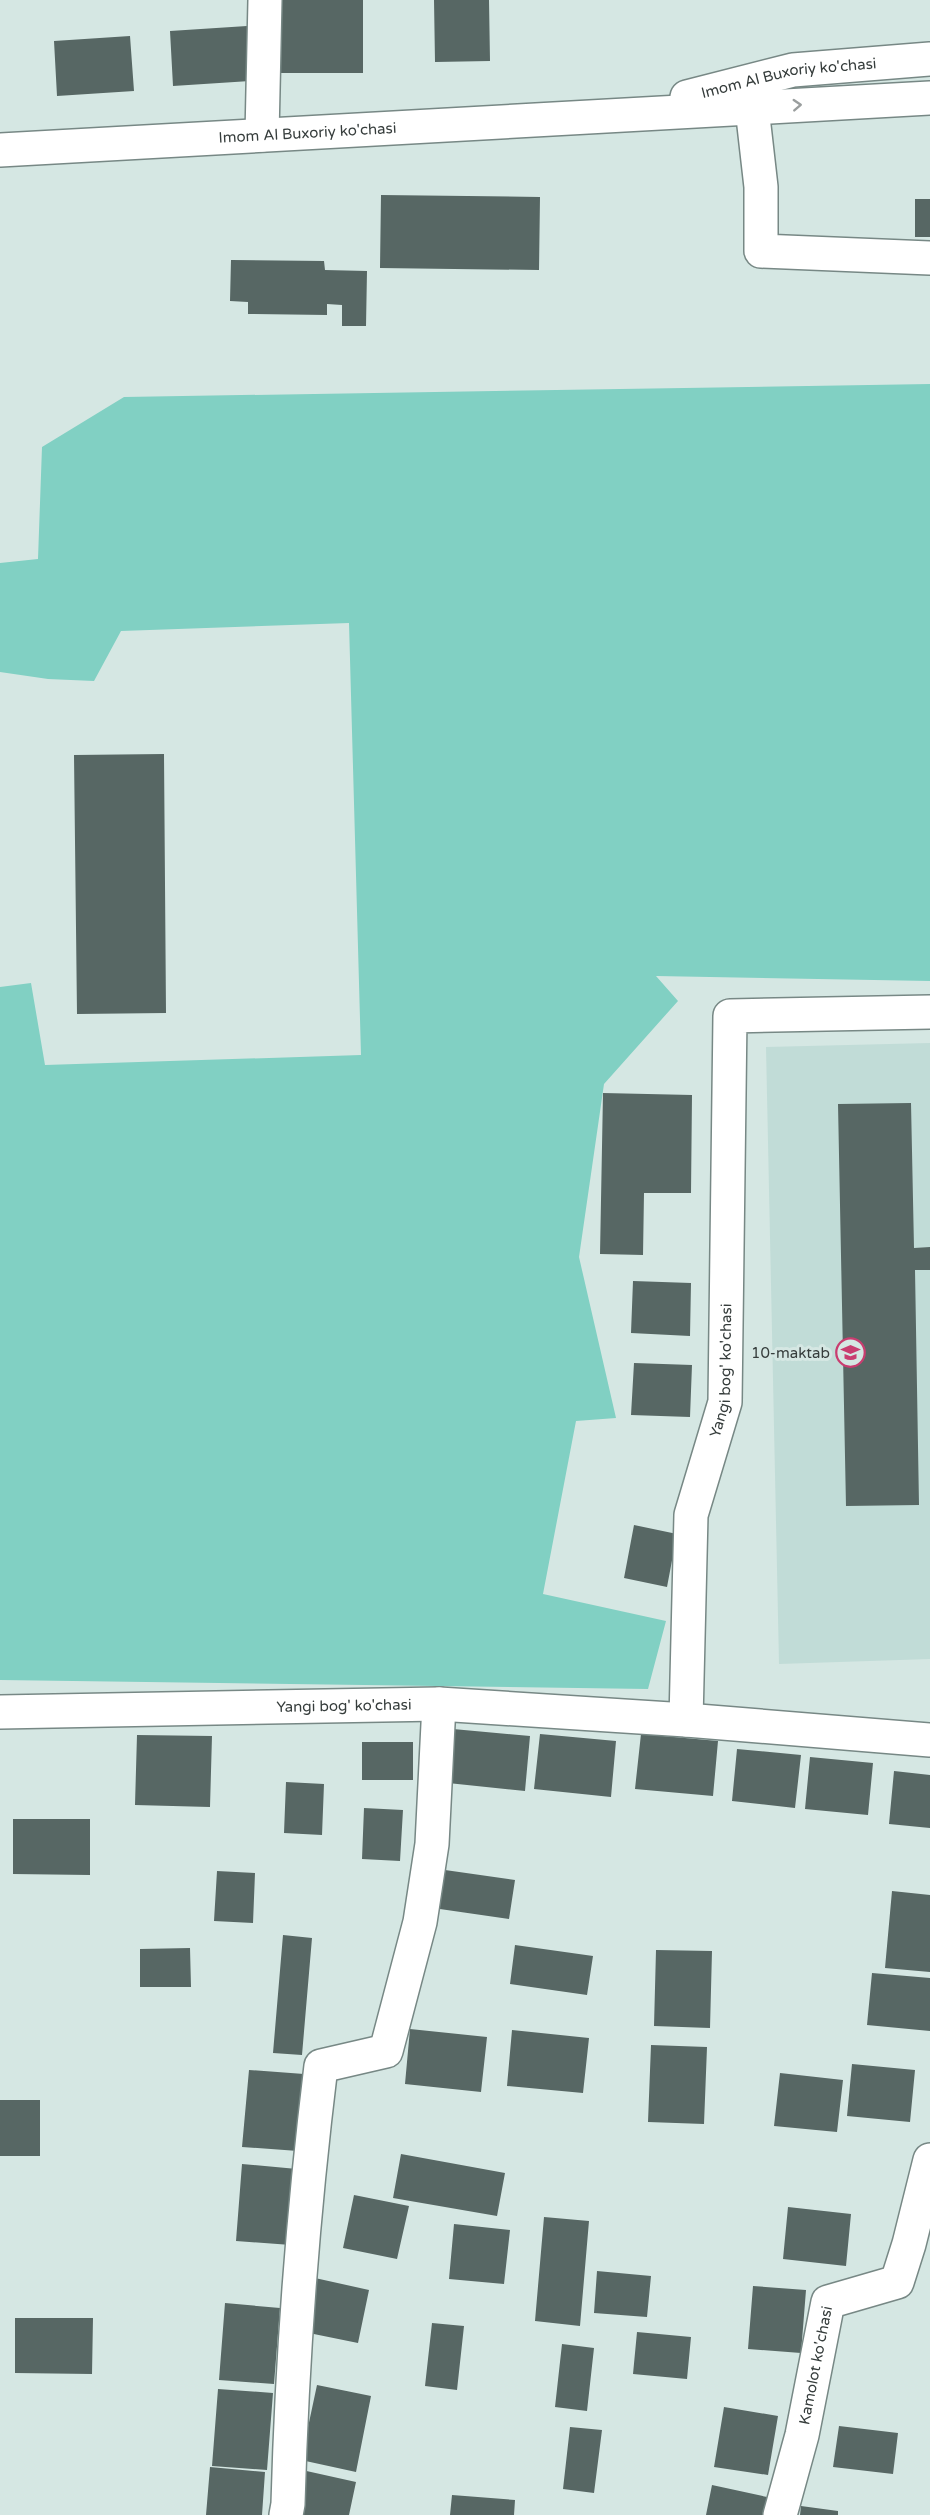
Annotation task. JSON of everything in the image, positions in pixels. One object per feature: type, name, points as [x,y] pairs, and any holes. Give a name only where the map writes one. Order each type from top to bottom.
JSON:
[{"type":"street","points":[[261,135],[265,0]]},
{"type":"street","name":"Imom Al Buxoriy ko'chasi","points":[[613,116],[793,70],[930,59]]},
{"type":"street","name":"Imom Al Buxoriy ko'chasi","points":[[0,150],[930,98]]},
{"type":"street","points":[[752,108],[762,187],[761,251],[930,258]]},
{"type":"street","name":"Yangi bog' ko'chasi","points":[[686,1720],[691,1515],[725,1402],[730,1016],[930,1012]]},
{"type":"street","points":[[286,2515],[291,2402],[306,2193],[321,2066],[386,2050],[420,1922],[432,1844],[439,1704]]},
{"type":"street","name":"Yangi bog' ko'chasi","points":[[0,1712],[439,1704],[686,1720],[930,1740]]},
{"type":"street","name":"Kamolot ko'chasi","points":[[780,2515],[802,2435],[828,2302],[897,2282],[930,2160]]},
{"type":"shaded area","name":"10-maktab","points":[[930,1043],[930,1659],[779,1664],[766,1047]]},
{"type":"green space","points":[[930,384],[930,981],[656,976],[678,1001],[604,1084],[579,1257],[616,1418],[576,1421],[543,1594],[666,1621],[648,1689],[0,1680],[0,987],[31,983],[45,1065],[361,1055],[349,623],[121,631],[94,681],[48,679],[0,672],[0,563],[38,559],[42,447],[124,397]]},
{"type":"building","points":[[275,0],[363,0],[363,73],[275,73]]},
{"type":"building","points":[[434,0],[489,0],[490,61],[435,62]]},
{"type":"building","points":[[247,26],[250,81],[173,86],[170,31]]},
{"type":"building","points":[[130,36],[134,91],[57,96],[54,41]]},
{"type":"building","points":[[381,195],[540,197],[539,270],[380,268]]},
{"type":"building","points":[[915,199],[930,199],[930,237],[915,237]]},
{"type":"building","points":[[231,260],[324,261],[325,270],[367,271],[366,326],[342,326],[342,305],[327,304],[327,315],[248,314],[248,302],[230,301]]},
{"type":"building","points":[[164,754],[166,1013],[77,1014],[74,755]]},
{"type":"building","points":[[603,1093],[692,1095],[691,1193],[644,1193],[643,1255],[600,1254]]},
{"type":"building","points":[[911,1103],[914,1248],[930,1247],[930,1270],[915,1270],[919,1505],[846,1506],[838,1104]]},
{"type":"building","points":[[633,1281],[691,1283],[690,1336],[631,1333]]},
{"type":"building","points":[[634,1363],[692,1365],[690,1417],[631,1415]]},
{"type":"building","points":[[634,1525],[677,1534],[667,1587],[624,1578]]},
{"type":"building","points":[[453,1729],[530,1736],[525,1791],[448,1783]]},
{"type":"building","points":[[540,1734],[616,1741],[611,1797],[534,1789]]},
{"type":"building","points":[[641,1734],[718,1741],[713,1796],[635,1789]]},
{"type":"building","points":[[137,1735],[212,1736],[210,1807],[135,1805]]},
{"type":"building","points":[[362,1742],[413,1742],[413,1780],[362,1780]]},
{"type":"building","points":[[737,1749],[801,1755],[795,1808],[732,1801]]},
{"type":"building","points":[[810,1757],[873,1763],[868,1815],[805,1809]]},
{"type":"building","points":[[894,1771],[930,1775],[930,1828],[889,1824]]},
{"type":"building","points":[[286,1782],[324,1784],[322,1835],[284,1833]]},
{"type":"building","points":[[364,1808],[403,1810],[400,1861],[362,1859]]},
{"type":"building","points":[[13,1819],[90,1819],[90,1875],[13,1874]]},
{"type":"building","points":[[438,1869],[515,1880],[509,1919],[433,1908]]},
{"type":"building","points":[[217,1871],[255,1873],[253,1923],[214,1921]]},
{"type":"building","points":[[892,1891],[930,1895],[930,1972],[885,1968]]},
{"type":"building","points":[[283,1935],[312,1938],[302,2055],[273,2053]]},
{"type":"building","points":[[515,1945],[593,1956],[587,1995],[510,1984]]},
{"type":"building","points":[[190,1948],[191,1987],[140,1987],[140,1949]]},
{"type":"building","points":[[656,1950],[712,1951],[710,2028],[654,2026]]},
{"type":"building","points":[[872,1973],[930,1978],[930,2031],[867,2025]]},
{"type":"building","points":[[410,2029],[487,2037],[481,2092],[405,2084]]},
{"type":"building","points":[[512,2030],[589,2038],[583,2093],[507,2086]]},
{"type":"building","points":[[651,2045],[707,2047],[704,2124],[648,2122]]},
{"type":"building","points":[[852,2064],[915,2070],[910,2122],[847,2116]]},
{"type":"building","points":[[249,2070],[304,2074],[298,2151],[242,2147]]},
{"type":"building","points":[[780,2073],[843,2080],[837,2132],[774,2126]]},
{"type":"building","points":[[0,2100],[40,2100],[40,2156],[0,2156]]},
{"type":"building","points":[[401,2154],[505,2173],[497,2216],[393,2198]]},
{"type":"building","points":[[242,2164],[297,2169],[291,2245],[236,2241]]},
{"type":"building","points":[[354,2195],[409,2206],[397,2259],[343,2248]]},
{"type":"building","points":[[788,2207],[851,2214],[846,2266],[783,2259]]},
{"type":"building","points":[[544,2217],[589,2221],[580,2326],[535,2321]]},
{"type":"building","points":[[454,2224],[510,2230],[504,2284],[449,2279]]},
{"type":"building","points":[[597,2271],[651,2276],[647,2317],[594,2313]]},
{"type":"building","points":[[315,2278],[369,2290],[358,2343],[304,2332]]},
{"type":"building","points":[[753,2286],[806,2290],[801,2353],[748,2349]]},
{"type":"building","points":[[225,2303],[280,2308],[274,2384],[219,2380]]},
{"type":"building","points":[[15,2318],[93,2318],[92,2374],[15,2373]]},
{"type":"building","points":[[432,2323],[464,2326],[457,2390],[425,2386]]},
{"type":"building","points":[[637,2332],[691,2337],[687,2379],[633,2374]]},
{"type":"building","points":[[562,2344],[594,2348],[587,2411],[555,2407]]},
{"type":"building","points":[[317,2385],[371,2396],[356,2472],[301,2460]]},
{"type":"building","points":[[218,2389],[273,2393],[267,2470],[212,2466]]},
{"type":"building","points":[[724,2407],[778,2416],[768,2475],[714,2467]]},
{"type":"building","points":[[839,2426],[898,2433],[893,2474],[833,2467]]},
{"type":"building","points":[[570,2427],[602,2430],[594,2493],[563,2489]]},
{"type":"building","points":[[210,2467],[265,2472],[262,2515],[206,2515]]},
{"type":"building","points":[[302,2470],[356,2482],[349,2515],[292,2515]]},
{"type":"building","points":[[712,2485],[767,2497],[763,2515],[706,2515]]},
{"type":"building","points":[[452,2495],[515,2500],[514,2515],[450,2515]]},
{"type":"building","points":[[801,2506],[838,2511],[838,2515],[800,2515]]},
{"type":"place","name":"10-maktab","points":[[851,1353]]}]
